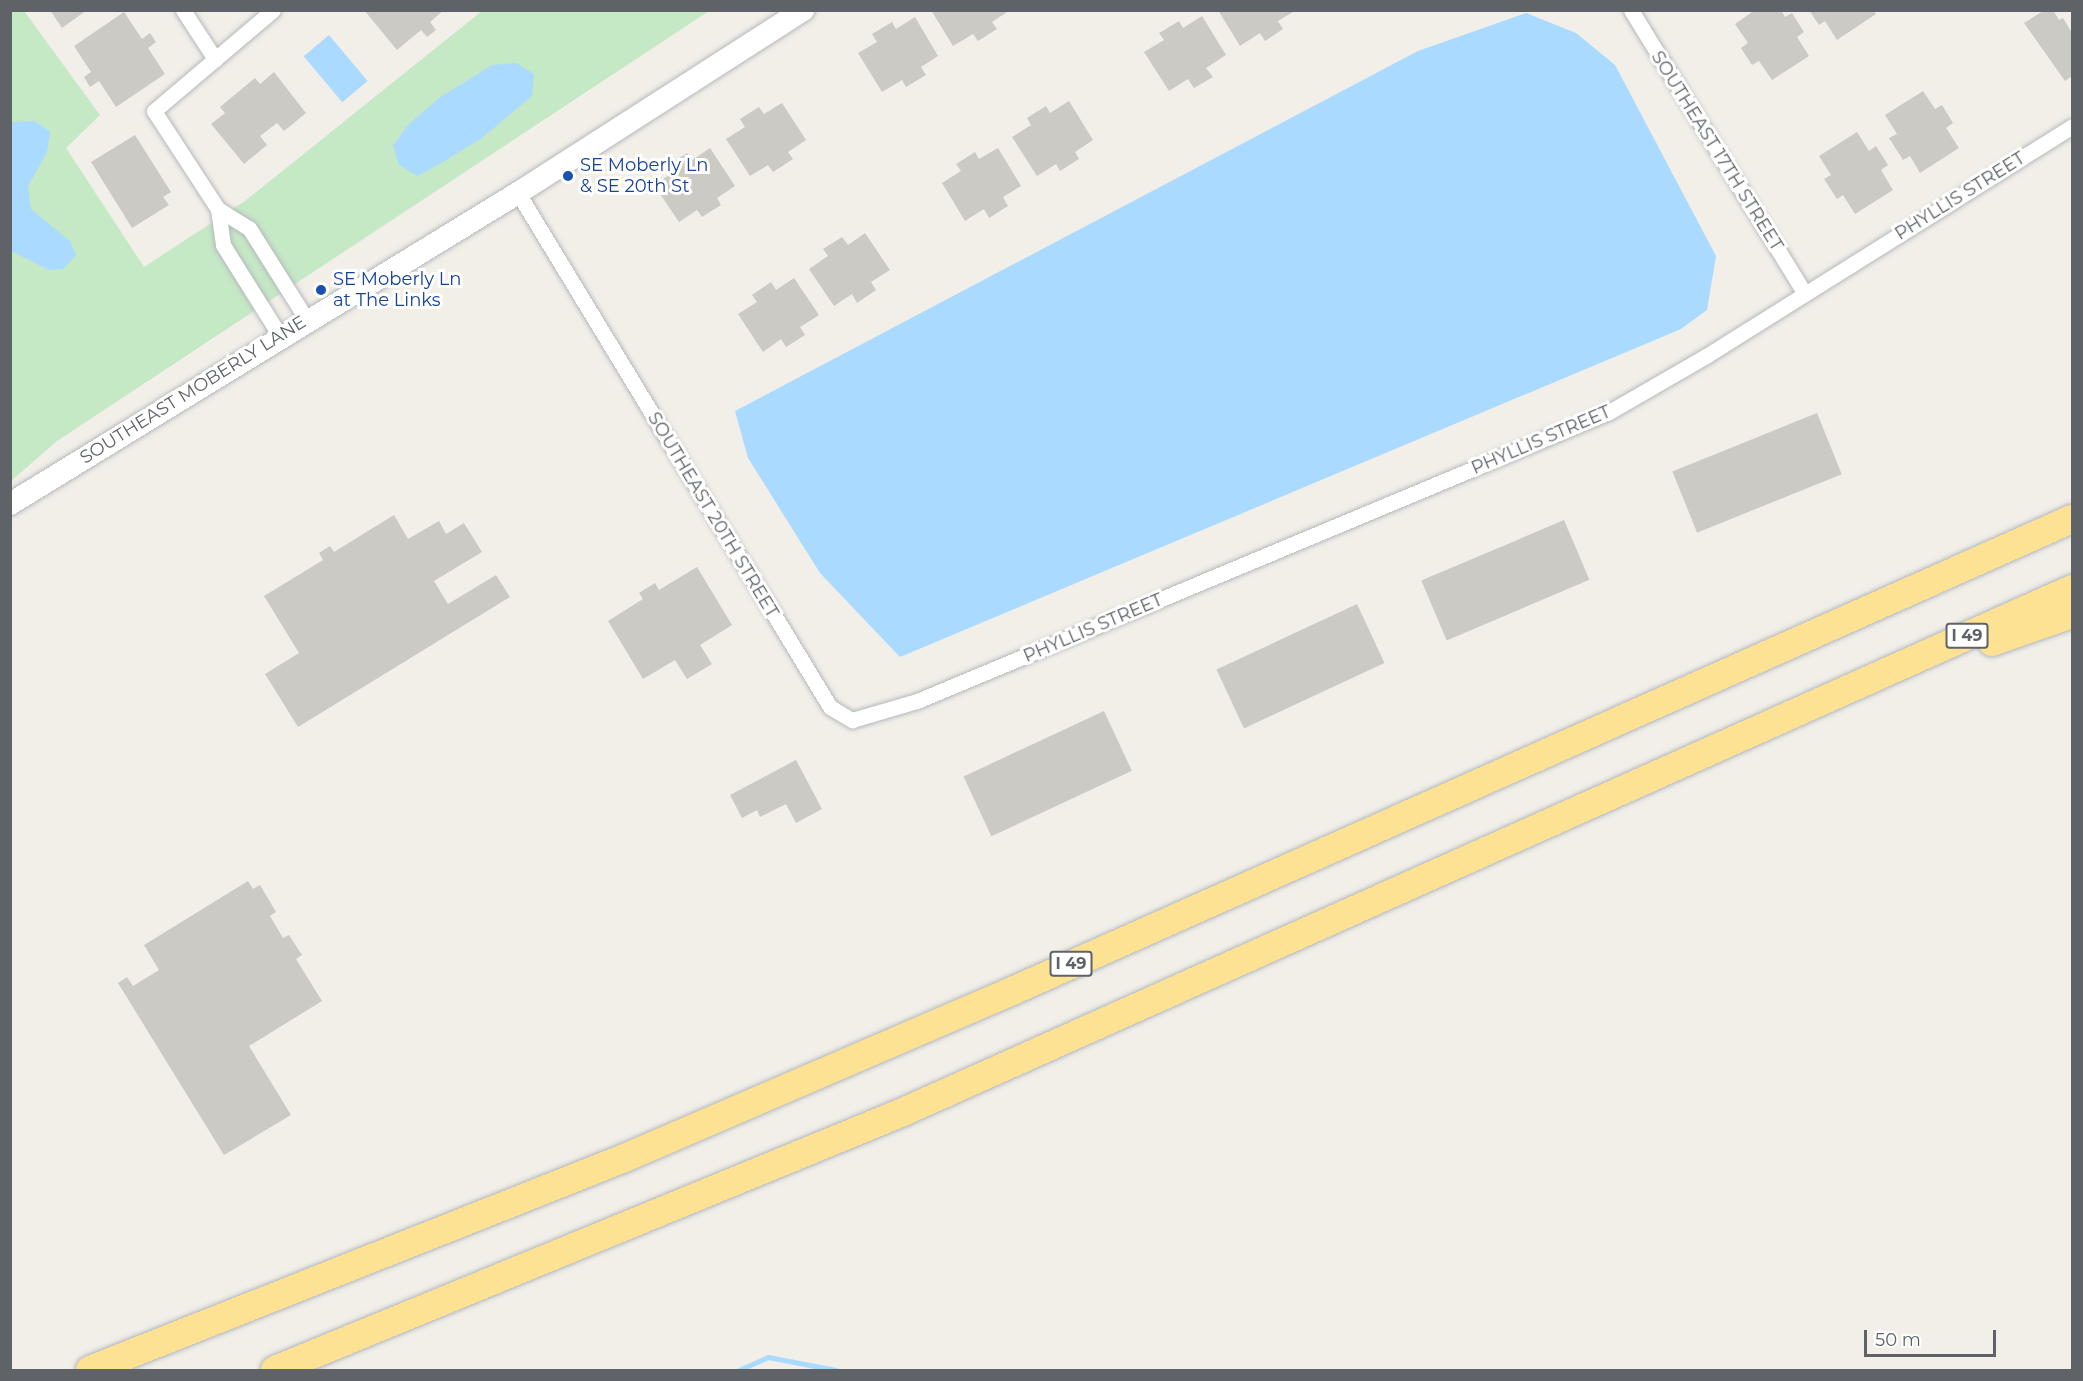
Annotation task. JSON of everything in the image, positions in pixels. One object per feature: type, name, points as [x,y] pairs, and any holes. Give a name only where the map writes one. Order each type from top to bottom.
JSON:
[{"type":"highway","points":[[2041,532],[2073,514]]},
{"type":"highway","name":"I 49","points":[[90,1371],[462,1224],[676,1136],[1010,992],[2073,519]]},
{"type":"highway","name":"I 49","points":[[275,1371],[624,1230],[924,1102],[2073,589]]},
{"type":"highway","points":[[1861,683],[2073,614]]},
{"type":"street","points":[[183,10],[215,59]]},
{"type":"street","points":[[273,10],[154,111],[218,209],[223,244],[280,336]]},
{"type":"street","name":"SOUTHEAST MOBERLY LANE","points":[[10,504],[280,336],[518,193],[803,10]]},
{"type":"street","name":"SOUTHEAST 17TH STREET","points":[[1631,10],[1804,292]]},
{"type":"street","name":"PHYLLIS STREET","points":[[971,678],[1609,412],[1706,356],[1804,292],[2073,126]]},
{"type":"street","name":"SOUTHEAST 20TH STREET","points":[[518,193],[830,707],[852,720],[873,716],[971,678]]},
{"type":"street","points":[[218,209],[249,228],[307,320]]},
{"type":"green space","points":[[11,11],[24,11],[100,115],[66,148],[144,267],[245,201],[482,11],[709,11],[57,441],[11,481]]},
{"type":"water","points":[[1526,13],[1576,33],[1615,65],[1716,256],[1707,310],[1681,329],[900,657],[820,573],[748,458],[735,411],[1418,51]]},
{"type":"water","points":[[329,35],[368,81],[342,102],[304,56]]},
{"type":"water","points":[[516,63],[534,74],[532,96],[482,138],[417,176],[399,165],[393,146],[408,125],[439,98],[492,65]]},
{"type":"water","points":[[34,121],[50,131],[47,152],[28,186],[31,209],[70,241],[76,255],[63,269],[49,270],[11,251],[11,122]]},
{"type":"building","points":[[50,10],[87,10],[62,28]]},
{"type":"building","points":[[364,10],[444,10],[430,22],[436,30],[427,37],[421,30],[397,50]]},
{"type":"building","points":[[931,10],[1010,10],[992,22],[997,29],[978,41],[973,34],[953,46]]},
{"type":"building","points":[[1218,10],[1296,10],[1278,21],[1283,29],[1265,41],[1260,33],[1240,46]]},
{"type":"building","points":[[1755,10],[1781,10],[1785,17],[1792,13],[1804,32],[1797,37],[1809,56],[1772,80],[1759,61],[1752,65],[1741,48],[1748,43],[1735,24]]},
{"type":"building","points":[[1809,10],[1873,10],[1876,14],[1837,40],[1825,21],[1819,25]]},
{"type":"building","points":[[2045,10],[2053,10],[2059,20],[2063,18],[2072,33],[2072,76],[2065,81],[2024,23]]},
{"type":"building","points":[[124,12],[142,39],[150,33],[156,42],[148,48],[165,74],[116,107],[99,81],[90,87],[84,77],[91,72],[74,46]]},
{"type":"building","points":[[1202,16],[1226,55],[1206,68],[1213,77],[1194,88],[1188,79],[1169,91],[1144,52],[1164,40],[1159,33],[1179,21],[1183,28]]},
{"type":"building","points":[[915,17],[938,56],[921,67],[926,75],[906,87],[902,80],[882,92],[858,53],[877,42],[872,34],[892,22],[896,29]]},
{"type":"building","points":[[274,72],[306,113],[284,131],[277,123],[260,136],[267,145],[244,164],[211,124],[225,113],[220,107],[255,78],[260,84]]},
{"type":"building","points":[[1923,91],[1935,109],[1942,105],[1953,123],[1946,128],[1959,148],[1920,173],[1910,156],[1903,160],[1889,138],[1897,134],[1885,115]]},
{"type":"building","points":[[1069,101],[1093,140],[1075,152],[1079,159],[1060,171],[1056,164],[1037,176],[1012,137],[1031,125],[1027,118],[1046,106],[1050,113]]},
{"type":"building","points":[[782,103],[806,140],[788,152],[793,159],[773,172],[768,165],[750,176],[726,139],[745,127],[740,119],[759,107],[764,114]]},
{"type":"building","points":[[1857,132],[1869,151],[1876,146],[1888,165],[1881,170],[1893,190],[1855,214],[1843,195],[1837,199],[1824,179],[1831,175],[1819,156]]},
{"type":"building","points":[[135,135],[171,192],[163,197],[169,205],[132,228],[91,162]]},
{"type":"building","points":[[710,148],[735,186],[717,198],[721,205],[702,217],[697,210],[679,222],[654,185],[674,172],[669,165],[687,153],[692,160]]},
{"type":"building","points":[[998,148],[1021,186],[1003,197],[1008,206],[989,218],[984,209],[965,221],[942,183],[961,171],[956,164],[975,152],[979,159]]},
{"type":"building","points":[[865,233],[890,270],[871,282],[876,290],[857,303],[852,294],[834,306],[809,269],[828,256],[823,249],[842,237],[848,245]]},
{"type":"building","points":[[794,278],[819,315],[800,327],[805,335],[786,347],[781,339],[763,352],[738,314],[757,302],[752,295],[771,282],[776,290]]},
{"type":"building","points":[[1817,413],[1842,474],[1697,533],[1672,471]]},
{"type":"building","points":[[394,515],[408,539],[439,521],[446,534],[464,523],[482,552],[434,581],[448,604],[496,575],[510,597],[298,727],[265,674],[299,653],[264,596],[323,560],[319,553],[330,546],[334,552]]},
{"type":"building","points":[[1564,520],[1589,580],[1447,640],[1421,581]]},
{"type":"building","points":[[697,567],[732,625],[700,645],[712,664],[687,679],[675,660],[643,679],[608,621],[643,599],[639,593],[655,583],[659,590]]},
{"type":"building","points":[[1357,604],[1384,663],[1244,728],[1217,670]]},
{"type":"building","points":[[1104,711],[1132,771],[991,836],[964,777]]},
{"type":"building","points":[[796,760],[822,809],[796,823],[786,804],[760,817],[757,810],[742,818],[730,795]]},
{"type":"building","points":[[248,881],[253,889],[260,885],[276,912],[270,916],[283,938],[289,935],[302,955],[296,959],[322,1001],[249,1046],[291,1115],[224,1155],[118,983],[127,977],[133,986],[159,970],[144,945]]},
{"type":"waterway","points":[[739,1370],[768,1357],[836,1370]]},
{"type":"place","name":"SE Moberly Ln & SE 20th St","points":[[568,176]]},
{"type":"place","name":"SE Moberly Ln at The Links","points":[[321,290]]}]
